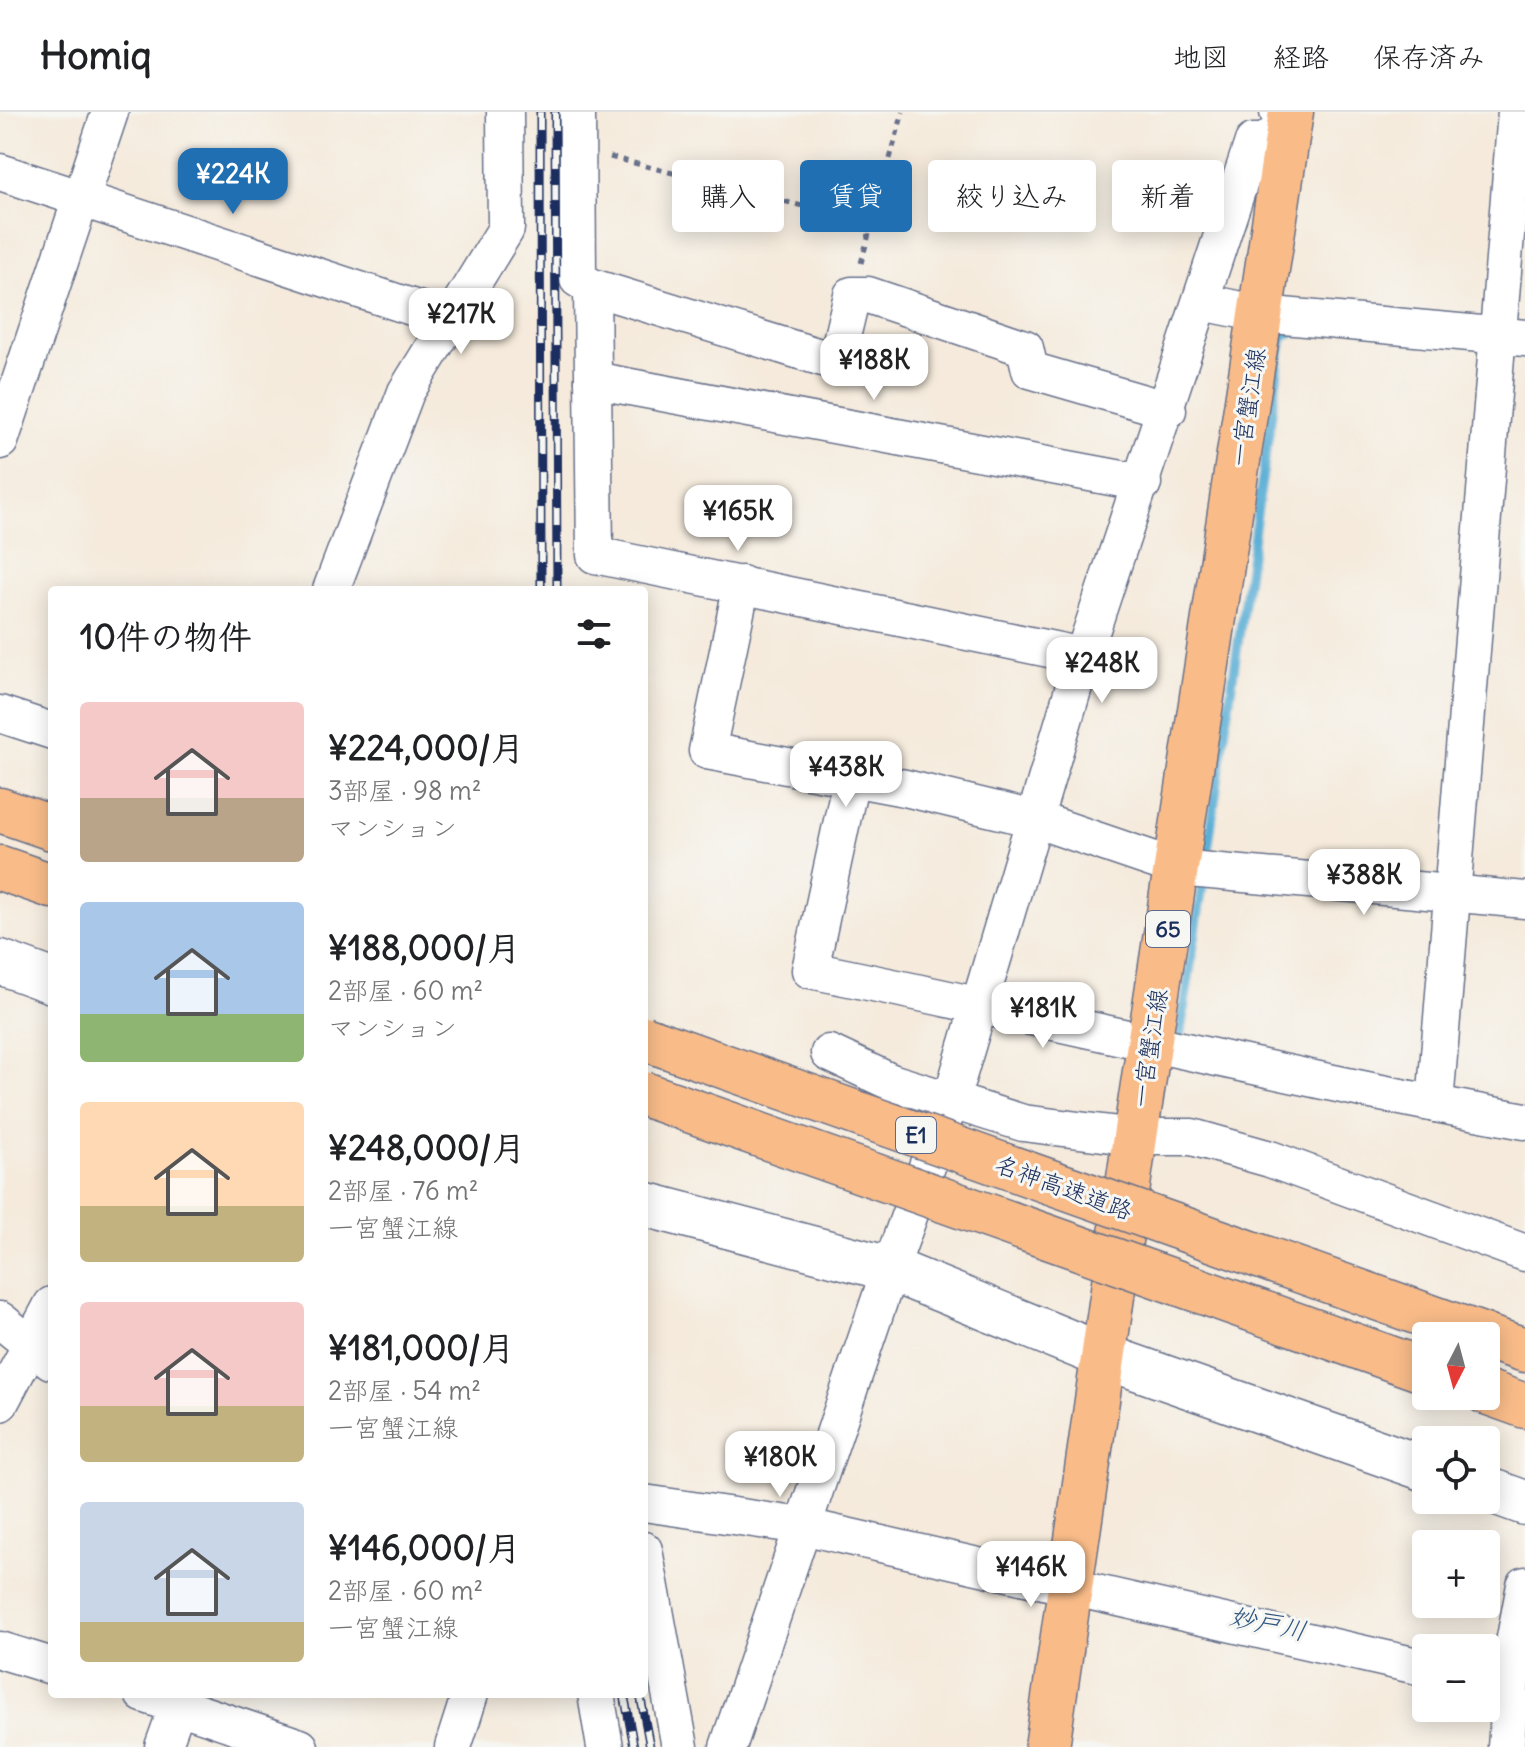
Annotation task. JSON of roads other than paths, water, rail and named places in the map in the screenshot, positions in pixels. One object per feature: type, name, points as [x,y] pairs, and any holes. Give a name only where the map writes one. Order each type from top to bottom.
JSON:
[{"type":"main road","name":"一宮蟹江線","points":[[1047,1747],[1149,1045],[1196,870],[1286,115]]},
{"type":"main road","points":[[0,810],[48,827]]},
{"type":"main road","points":[[0,868],[48,885]]},
{"type":"main road","name":"名神高速道路","points":[[648,1039],[1446,1322]]},
{"type":"main road","name":"E1","points":[[648,1095],[1412,1366]]},
{"type":"main road","name":"名神高速道路","points":[[1500,1341],[1525,1350]]},
{"type":"main road","points":[[1500,1397],[1525,1406]]},
{"type":"street","points":[[0,441],[110,112]]},
{"type":"street","points":[[333,586],[406,392],[506,229],[505,112]]},
{"type":"street","points":[[577,112],[578,279],[592,287],[836,362],[852,295],[868,295],[1025,348],[1030,370],[1168,410]]},
{"type":"street","points":[[1435,1104],[1511,337],[1516,112]]},
{"type":"street","points":[[728,1747],[890,1269],[951,1100],[1034,819],[1063,735],[1083,656],[1168,410],[1253,142],[1265,142],[1286,115]]},
{"type":"street","points":[[0,172],[448,319]]},
{"type":"street","points":[[592,287],[595,555],[1083,656]]},
{"type":"street","points":[[1202,302],[1261,314],[1511,337]]},
{"type":"street","points":[[593,380],[1143,483]]},
{"type":"street","points":[[742,584],[707,751],[905,788],[1034,819],[1196,870],[1525,900]]},
{"type":"street","points":[[0,714],[48,730]]},
{"type":"street","points":[[851,779],[810,970],[979,1004],[1149,1045],[1525,1121]]},
{"type":"street","points":[[0,962],[48,980]]},
{"type":"street","points":[[829,1053],[891,1082],[1023,1123],[1135,1137],[1192,1137],[1270,1159],[1525,1253]]},
{"type":"street","points":[[648,1205],[890,1269],[1106,1357],[1412,1464]]},
{"type":"street","points":[[0,1403],[48,1313]]},
{"type":"street","points":[[0,1320],[25,1361]]},
{"type":"street","points":[[1500,1494],[1525,1503]]},
{"type":"street","points":[[648,1504],[802,1526],[1412,1665]]},
{"type":"street","points":[[648,1572],[680,1747]]},
{"type":"street","points":[[1506,1747],[1507,1687],[1525,1585]]},
{"type":"street","points":[[0,1650],[48,1665]]},
{"type":"street","points":[[453,1747],[469,1698]]},
{"type":"street","points":[[597,1698],[605,1747]]},
{"type":"street","points":[[163,1747],[180,1699],[300,1747]]},
{"type":"waterway","points":[[1206,863],[1283,336],[1298,330]]},
{"type":"waterway","points":[[1180,1037],[1204,878]]},
{"type":"railway","points":[[540,112],[541,586]]},
{"type":"railway","points":[[555,112],[557,586]]},
{"type":"railway","points":[[625,1698],[634,1747]]},
{"type":"railway","points":[[641,1698],[650,1747]]},
{"type":"water label","name":"妙戸川","points":[[1268,1623]]}]
